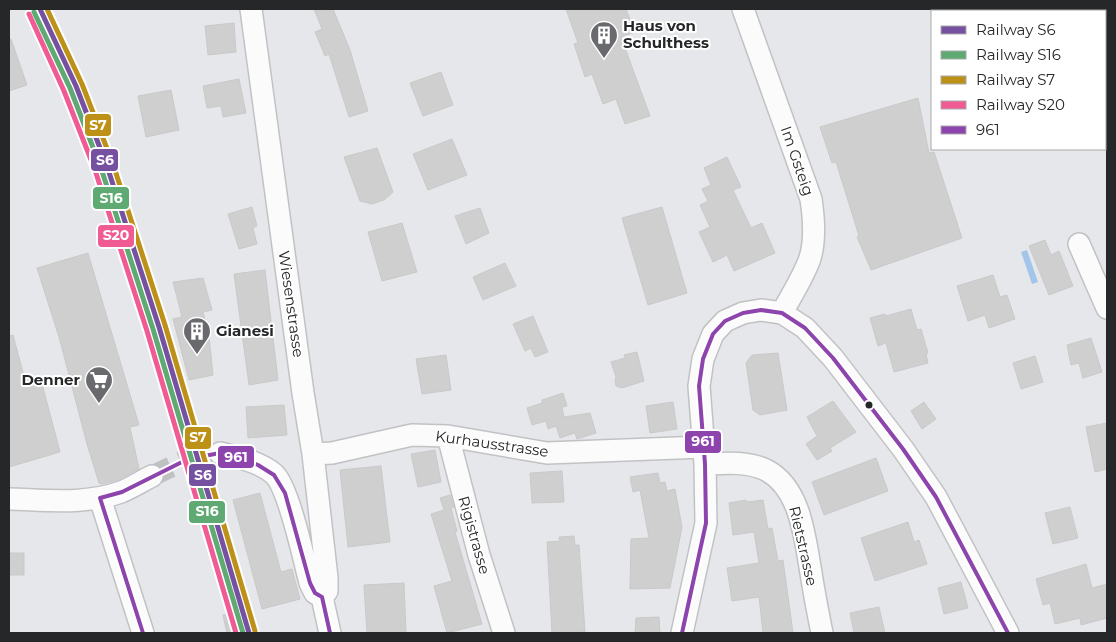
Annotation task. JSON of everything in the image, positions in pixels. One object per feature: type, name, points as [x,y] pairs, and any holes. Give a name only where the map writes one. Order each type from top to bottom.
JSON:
[{"type":"street","name":"Wiesenstrasse","points":[[250,9],[312,454],[327,578],[327,591],[322,597]]},
{"type":"street","name":"Im Gsteig","points":[[743,9],[811,199],[813,213],[813,245],[809,261],[782,313]]},
{"type":"street","points":[[1080,244],[1107,308]]},
{"type":"street","points":[[682,633],[706,522],[699,386],[703,359],[713,334],[725,321],[743,313],[761,310],[782,313],[805,328],[819,342],[903,449],[936,497],[1008,633]]},
{"type":"street","name":"Kurhausstrasse","points":[[312,454],[332,453],[412,435],[448,436],[546,453],[704,455]]},
{"type":"street","name":"Rigistrasse","points":[[448,436],[479,555],[504,633]]},
{"type":"street","points":[[220,453],[246,460],[274,475],[285,493],[310,583],[315,593],[322,597],[330,633]]},
{"type":"street","name":"Rietstrasse","points":[[704,455],[749,464],[766,470],[777,478],[786,489],[796,509],[804,537],[822,633]]},
{"type":"street","points":[[9,499],[66,502],[100,498],[122,492],[152,476]]},
{"type":"street","points":[[100,498],[144,633]]},
{"type":"water","points":[[1027,250],[1038,282],[1032,284],[1021,252]]},
{"type":"building","points":[[314,9],[333,9],[350,50],[368,111],[349,117],[329,54],[325,56],[315,32],[322,29]]},
{"type":"building","name":"Haus von Schulthess","points":[[566,9],[626,9],[635,32],[621,37],[650,116],[625,124],[616,99],[603,104],[592,74],[585,77],[574,44],[578,43]]},
{"type":"building","points":[[234,23],[236,52],[208,55],[205,26]]},
{"type":"building","points":[[9,39],[11,39],[27,85],[9,91]]},
{"type":"building","points":[[441,72],[453,105],[423,116],[410,83]]},
{"type":"building","points":[[239,79],[246,113],[223,117],[221,106],[207,108],[203,86]]},
{"type":"building","points":[[171,90],[179,130],[146,137],[138,96]]},
{"type":"building","points":[[918,98],[929,153],[934,152],[962,238],[871,270],[857,237],[859,236],[836,162],[832,163],[820,127]]},
{"type":"building","points":[[452,139],[467,175],[428,190],[413,154]]},
{"type":"building","points":[[377,148],[393,192],[384,200],[372,204],[360,201],[344,157]]},
{"type":"building","points":[[727,157],[741,187],[733,190],[751,228],[762,223],[775,253],[734,271],[727,255],[713,262],[699,232],[710,227],[700,205],[708,201],[702,189],[711,185],[704,168]]},
{"type":"building","points":[[252,207],[257,226],[253,228],[257,244],[239,249],[228,214]]},
{"type":"building","points":[[662,207],[687,293],[648,305],[622,218]]},
{"type":"building","points":[[480,208],[489,233],[466,244],[455,216]]},
{"type":"building","points":[[402,223],[417,272],[382,281],[368,232]]},
{"type":"building","points":[[1045,240],[1051,255],[1059,251],[1073,286],[1049,295],[1029,246]]},
{"type":"building","points":[[88,253],[139,425],[130,427],[139,469],[117,480],[102,484],[99,483],[87,444],[59,337],[37,268]]},
{"type":"building","points":[[505,263],[516,286],[483,300],[473,277]]},
{"type":"building","points":[[265,270],[278,380],[249,385],[234,274]]},
{"type":"building","points":[[993,275],[1000,297],[1007,295],[1015,319],[989,328],[985,315],[968,321],[957,286]]},
{"type":"building","name":"Gianesi","points":[[203,278],[212,310],[203,312],[209,336],[213,375],[189,380],[173,319],[182,317],[173,282]]},
{"type":"building","points":[[911,309],[917,330],[921,329],[928,353],[926,354],[928,363],[894,372],[886,343],[878,346],[870,318]]},
{"type":"building","points":[[533,316],[548,352],[535,357],[531,348],[525,351],[513,324]]},
{"type":"building","points":[[13,335],[25,380],[40,376],[60,452],[9,467],[9,336]]},
{"type":"building","points":[[1091,338],[1102,372],[1083,378],[1079,363],[1071,365],[1067,345]]},
{"type":"building","points":[[637,352],[644,381],[622,388],[616,386],[616,377],[611,362],[625,358],[624,355]]},
{"type":"building","points":[[778,353],[787,410],[760,415],[753,410],[746,363],[752,355]]},
{"type":"building","points":[[446,355],[451,390],[422,394],[416,359]]},
{"type":"building","points":[[1035,356],[1043,382],[1021,389],[1013,363]]},
{"type":"building","points":[[563,393],[567,406],[562,407],[564,417],[590,413],[596,433],[577,439],[575,433],[560,438],[556,426],[548,429],[546,421],[532,425],[527,408],[542,403],[542,400]]},
{"type":"building","points":[[833,401],[856,432],[830,448],[832,451],[817,460],[806,444],[817,436],[807,417]]},
{"type":"building","points":[[673,402],[677,429],[650,433],[646,406]]},
{"type":"building","points":[[924,402],[936,419],[922,429],[911,411]]},
{"type":"building","points":[[284,405],[287,435],[248,438],[246,407]]},
{"type":"building","points":[[1107,423],[1107,469],[1095,472],[1086,427]]},
{"type":"building","points":[[435,450],[441,482],[418,487],[411,454]]},
{"type":"building","points":[[876,458],[888,491],[824,515],[812,482]]},
{"type":"building","points":[[381,466],[390,542],[348,547],[340,470]]},
{"type":"building","points":[[562,471],[564,502],[532,503],[530,473]]},
{"type":"building","points":[[658,473],[660,483],[665,482],[667,491],[675,489],[682,527],[670,588],[630,589],[631,539],[649,538],[640,490],[633,492],[630,477]]},
{"type":"building","points":[[260,493],[281,572],[292,569],[300,599],[262,609],[233,500]]},
{"type":"building","points":[[450,495],[454,507],[451,508],[457,531],[455,532],[482,624],[447,633],[434,586],[452,581],[431,514],[444,510],[440,498]]},
{"type":"building","points":[[746,500],[747,502],[763,500],[768,529],[772,528],[778,561],[783,560],[793,633],[763,633],[759,597],[732,601],[727,568],[759,563],[754,532],[733,535],[729,503]]},
{"type":"building","points":[[1070,507],[1078,538],[1053,544],[1045,513]]},
{"type":"building","points":[[908,522],[914,542],[919,540],[927,564],[875,581],[861,538]]},
{"type":"building","points":[[574,536],[575,545],[579,545],[585,632],[552,633],[547,542],[560,541],[559,537]]},
{"type":"building","points":[[9,553],[24,553],[24,575],[9,575]]},
{"type":"building","points":[[1086,564],[1092,588],[1107,584],[1107,618],[1081,625],[1080,618],[1055,624],[1050,603],[1043,605],[1036,579]]},
{"type":"building","points":[[961,582],[968,608],[944,614],[938,588]]},
{"type":"building","points":[[404,583],[406,633],[367,633],[364,585]]},
{"type":"building","points":[[879,607],[885,633],[854,633],[850,613]]},
{"type":"building","points":[[239,611],[245,633],[227,633],[223,615]]},
{"type":"building","points":[[659,617],[660,633],[635,633],[636,618]]},
{"type":"tunnel","points":[[152,476],[188,459],[220,453]]},
{"type":"rail line","name":"S6","points":[[40,9],[76,86],[107,166],[159,327],[249,633]]},
{"type":"rail line","name":"S7","points":[[47,9],[82,84],[113,164],[165,325],[255,631]]},
{"type":"rail line","name":"S16","points":[[34,12],[70,88],[101,168],[153,329],[243,633]]},
{"type":"rail line","name":"S20","points":[[29,14],[64,91],[95,170],[147,331],[236,633]]},
{"type":"transit line","name":"961","points":[[682,633],[706,523],[705,464],[699,386],[703,359],[713,334],[725,321],[743,313],[761,310],[782,313],[805,328],[833,358],[903,449],[936,497],[1008,633]]},
{"type":"transit line","name":"961","points":[[143,633],[100,498],[122,492],[188,459],[220,453],[258,465],[274,475],[285,493],[310,583],[315,593],[322,597],[330,633]]},
{"type":"place","name":"Haus von Schulthess","points":[[604,59]]},
{"type":"place","name":"Gianesi","points":[[197,355]]},
{"type":"place","name":"Denner","points":[[99,404]]}]
